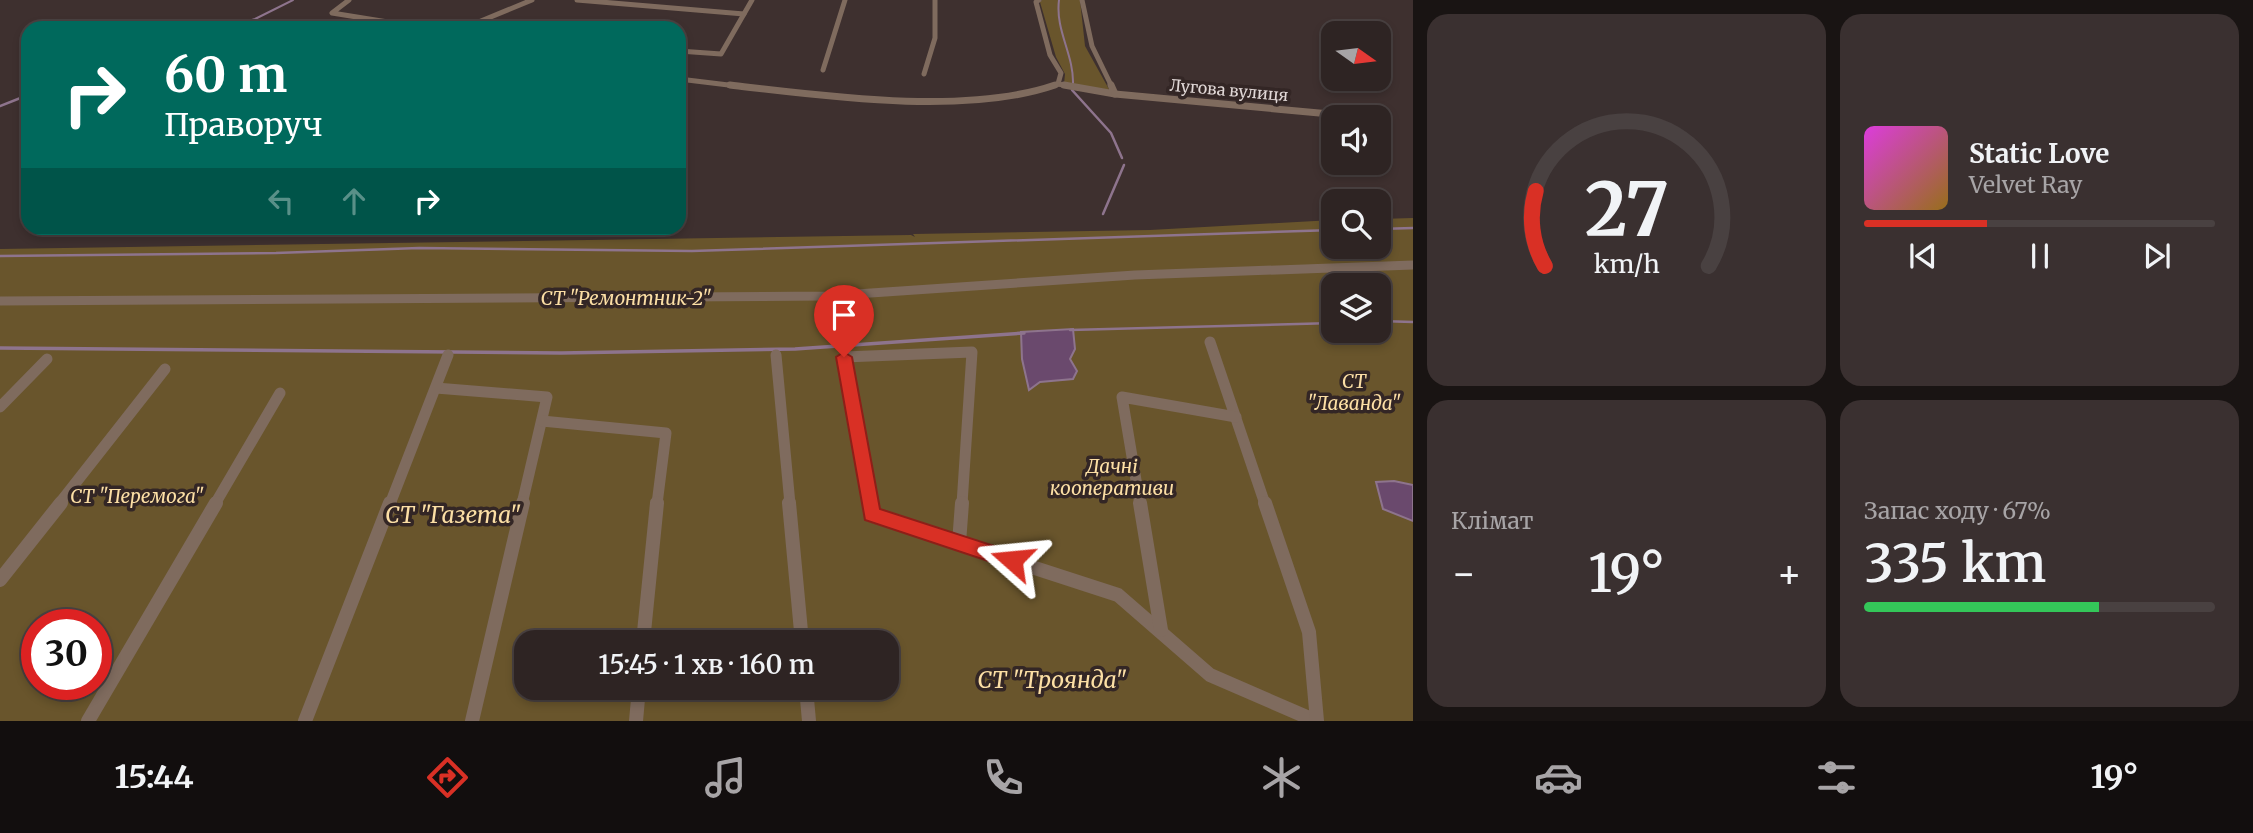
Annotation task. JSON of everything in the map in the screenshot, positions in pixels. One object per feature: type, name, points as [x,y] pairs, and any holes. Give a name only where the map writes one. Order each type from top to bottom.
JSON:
[{"type":"street","points":[[349,0],[332,13],[382,21]]},
{"type":"street","points":[[481,21],[532,0]]},
{"type":"street","points":[[577,0],[744,14]]},
{"type":"street","points":[[686,52],[721,54],[752,0]]},
{"type":"street","points":[[822,70],[845,0]]},
{"type":"street","points":[[924,74],[934,48],[938,18],[935,0]]},
{"type":"street","points":[[686,80],[822,96],[982,102],[1040,92],[1058,84],[1060,73],[1051,55],[1036,2],[1038,0]]},
{"type":"street","points":[[1083,0],[1092,46],[1115,94]]},
{"type":"street","name":"Лугова вулиця","points":[[1058,84],[1115,94],[1321,113]]},
{"type":"street","points":[[0,301],[615,295],[827,296],[1135,275],[1413,265]]},
{"type":"street","points":[[959,543],[972,352],[844,357],[872,514],[959,543],[1118,595],[1210,675],[1317,721],[1309,632],[1210,342]]},
{"type":"street","points":[[305,721],[448,355]]},
{"type":"street","points":[[776,355],[801,630]]},
{"type":"street","points":[[0,407],[47,359]]},
{"type":"street","points":[[0,580],[165,369]]},
{"type":"street","points":[[436,388],[547,397],[472,721]]},
{"type":"street","points":[[88,721],[280,393]]},
{"type":"street","points":[[1161,631],[1122,397],[1236,417]]},
{"type":"street","points":[[542,421],[666,433],[650,555],[644,630]]},
{"type":"street","points":[[636,721],[638,700]]},
{"type":"street","points":[[807,700],[809,721]]},
{"type":"green space","points":[[1080,0],[1085,46],[1110,91],[1064,84],[1065,74],[1056,57],[1040,2]]},
{"type":"green space","name":"Дачні кооперативи","points":[[1413,218],[1413,721],[0,721],[0,249],[915,237],[913,234],[1150,230],[1321,221],[1321,259],[1391,259],[1391,219]]},
{"type":"shaded area","points":[[1073,329],[1075,349],[1070,359],[1077,371],[1073,379],[1040,382],[1029,390],[1022,359],[1021,332]]},
{"type":"shaded area","points":[[1394,481],[1413,485],[1413,521],[1383,509],[1376,482]]},
{"type":"waterway","points":[[249,21],[293,0]]},
{"type":"waterway","points":[[1059,0],[1058,11],[1071,63],[1073,84]]},
{"type":"waterway","points":[[1072,90],[1111,133],[1122,158]]},
{"type":"waterway","points":[[0,106],[21,98]]},
{"type":"waterway","points":[[1103,214],[1124,165]]},
{"type":"waterway","points":[[1391,229],[1413,228]]},
{"type":"waterway","points":[[0,256],[276,253],[419,248],[692,251],[1321,230]]},
{"type":"waterway","points":[[1391,321],[1413,322]]},
{"type":"waterway","points":[[1070,330],[1321,323]]},
{"type":"waterway","points":[[0,348],[561,353],[795,349],[1024,333]]},
{"type":"route","points":[[844,357],[872,514],[1012,560]]},
{"type":"park label","name":"СТ \"Ремонтник-2\"","points":[[626,298]]},
{"type":"park label","name":"СТ \"Лаванда\"","points":[[1354,392]]},
{"type":"park label","name":"СТ \"Перемога\"","points":[[137,496]]},
{"type":"park label","name":"СТ \"Газета\"","points":[[453,514]]},
{"type":"park label","name":"СТ \"Троянда\"","points":[[1052,679]]}]
